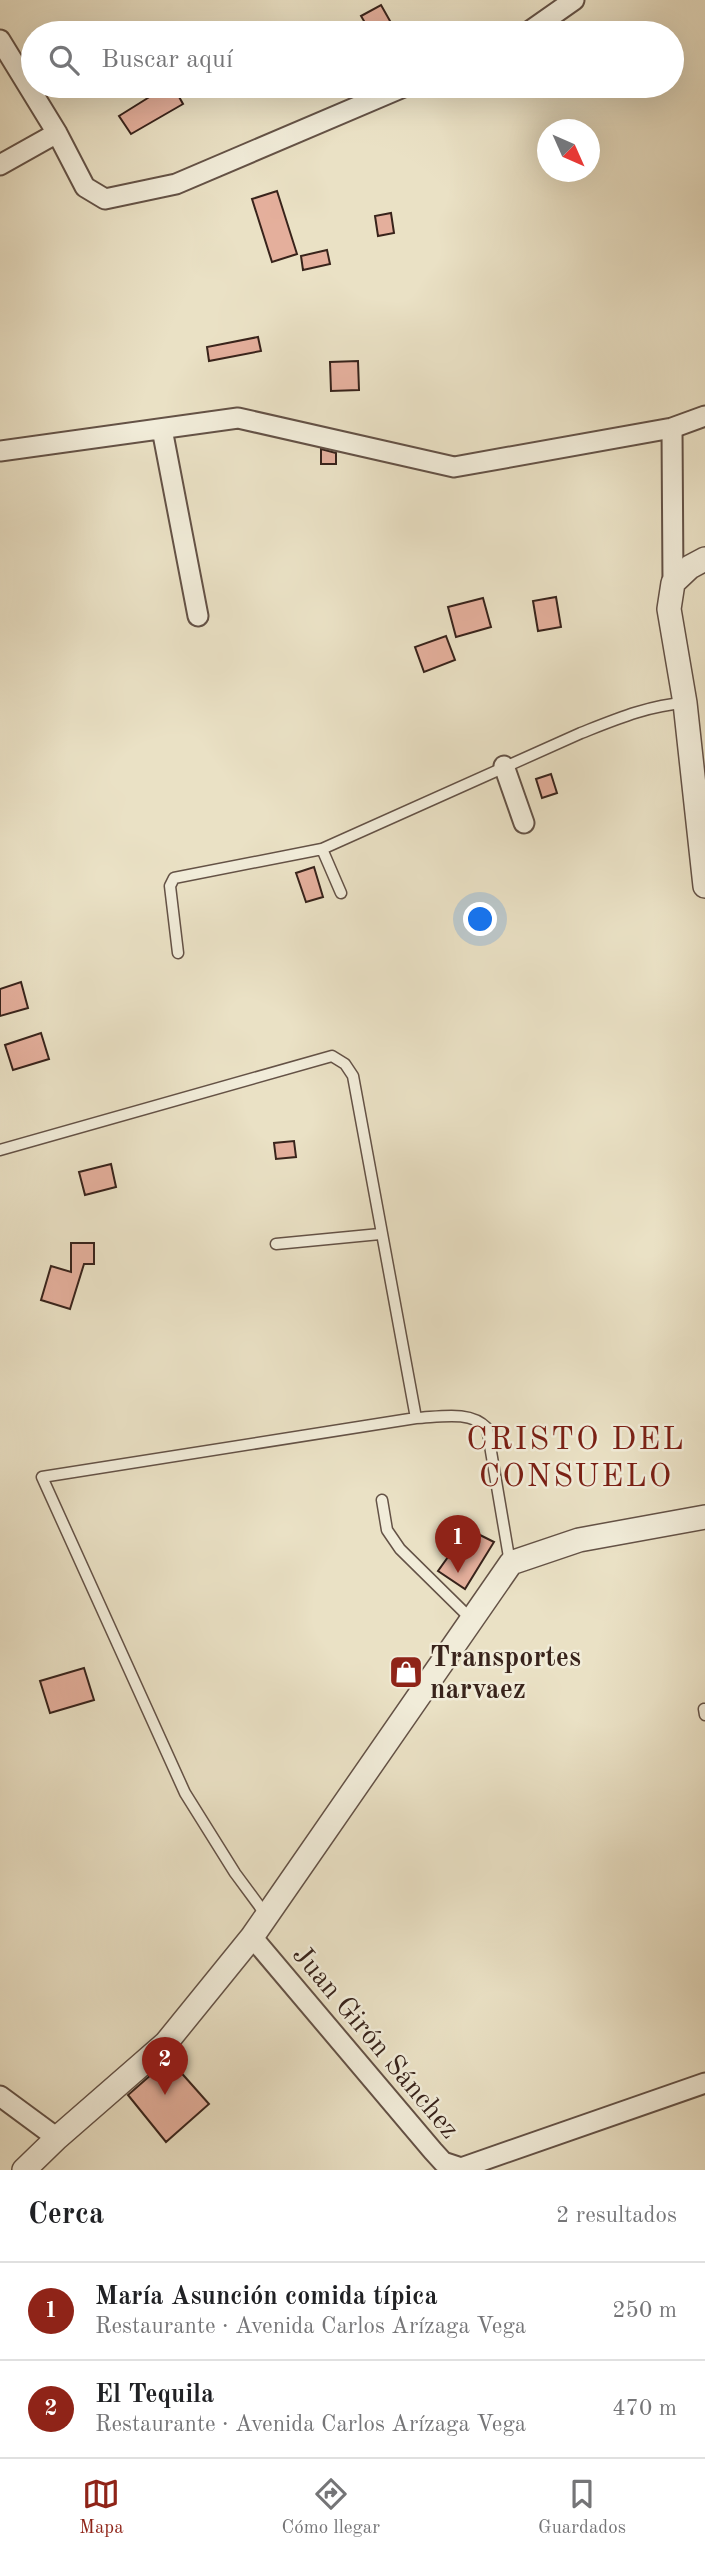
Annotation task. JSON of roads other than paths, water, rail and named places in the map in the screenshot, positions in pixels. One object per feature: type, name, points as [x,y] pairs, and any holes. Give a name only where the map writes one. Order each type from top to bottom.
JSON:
[{"type":"street","points":[[544,21],[574,0]]},
{"type":"street","points":[[0,40],[21,74]]},
{"type":"street","points":[[36,98],[85,187],[104,199],[176,184],[378,98]]},
{"type":"street","points":[[0,165],[57,133]]},
{"type":"street","points":[[0,451],[238,418],[454,467],[672,428],[705,416]]},
{"type":"street","points":[[672,428],[673,583],[669,609],[698,768],[705,886]]},
{"type":"street","points":[[162,429],[198,616]]},
{"type":"street","points":[[673,583],[690,567],[705,559]]},
{"type":"street","points":[[504,766],[524,823]]},
{"type":"street","points":[[24,2170],[166,2043],[252,1937],[510,1563],[579,1540],[705,1517]]},
{"type":"street","name":"Juan Girón Sánchez","points":[[252,1937],[433,2151],[443,2162],[461,2168],[705,2083]]},
{"type":"street","points":[[0,2096],[57,2138]]},
{"type":"lane","points":[[178,953],[170,886],[174,878],[322,849],[504,766],[624,716],[670,704],[685,703]]},
{"type":"lane","points":[[322,849],[341,892]]},
{"type":"lane","points":[[0,1150],[332,1056],[345,1064],[353,1076],[416,1418]]},
{"type":"lane","points":[[276,1244],[380,1234]]},
{"type":"lane","points":[[266,1916],[235,1873],[185,1793],[42,1477],[416,1418],[470,1417],[480,1420],[487,1428],[510,1563]]},
{"type":"lane","points":[[382,1500],[387,1530],[400,1549],[472,1619]]},
{"type":"place","name":"María Asunción comida típica","points":[[458,1573]]},
{"type":"place","name":"Transportes narvaez","points":[[406,1672]]},
{"type":"place","name":"El Tequila","points":[[165,2095]]},
{"type":"district","name":"CRISTO DEL CONSUELO","points":[[576,1456]]}]
